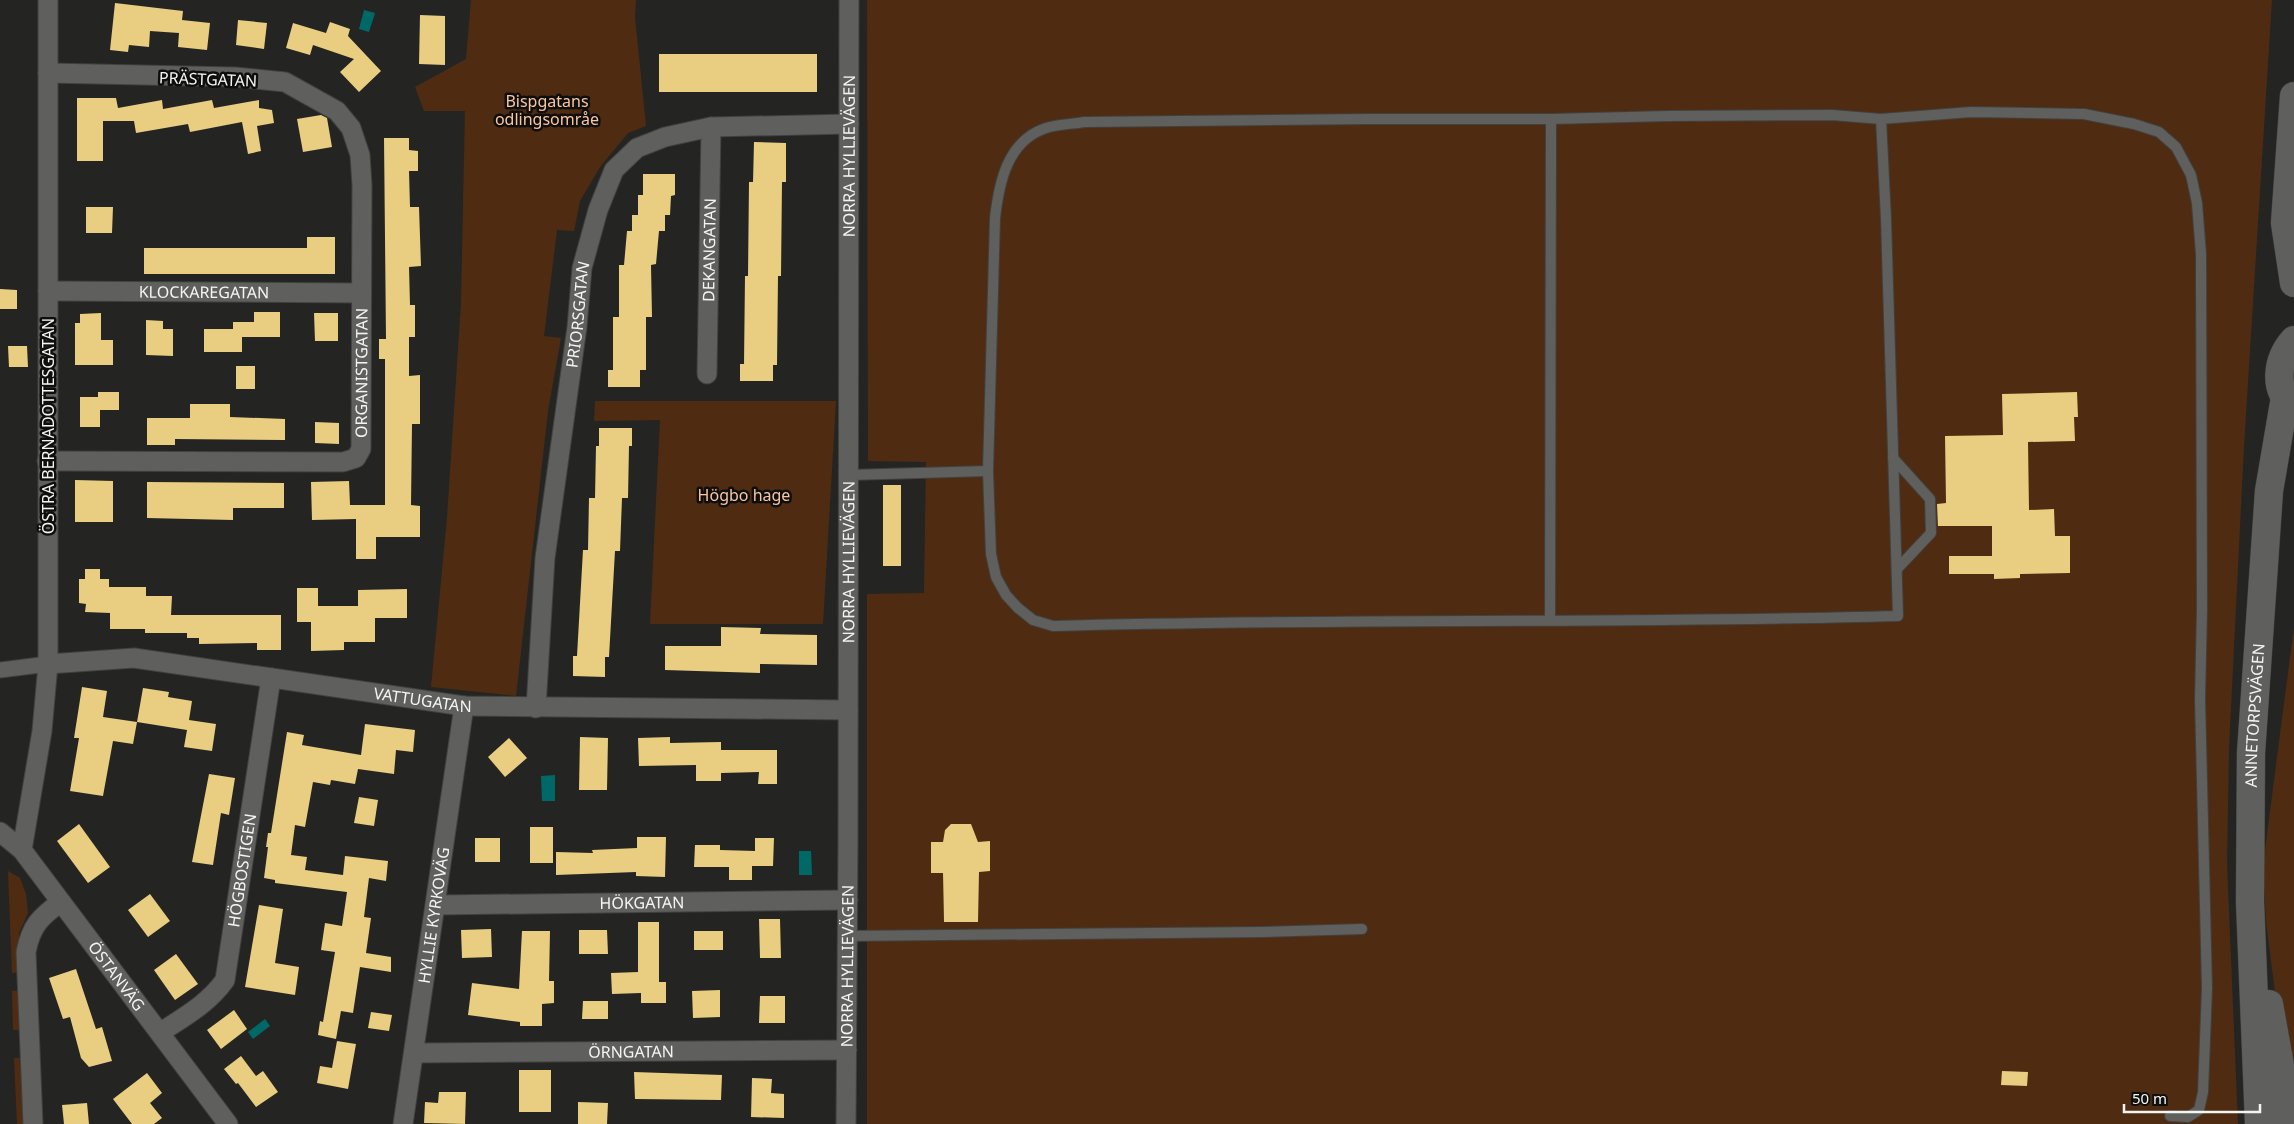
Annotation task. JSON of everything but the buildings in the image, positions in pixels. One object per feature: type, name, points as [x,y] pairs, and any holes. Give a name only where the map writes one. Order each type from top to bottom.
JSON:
[{"type":"main road","points":[[2294,96],[2285,223],[2294,283]]},
{"type":"main road","points":[[2290,142],[2294,196]]},
{"type":"main road","points":[[2290,402],[2279,377],[2279,367],[2287,348],[2294,340]]},
{"type":"main road","name":"ANNETORPSVÄGEN","points":[[2259,1124],[2250,902],[2251,753],[2269,491],[2290,402]]},
{"type":"main road","name":"ANNETORPSVÄGEN","points":[[2266,530],[2294,468]]},
{"type":"main road","name":"ANNETORPSVÄGEN","points":[[2250,902],[2281,1071],[2286,1124]]},
{"type":"street","name":"ÖSTRA BERNADOTTESGATAN","points":[[22,850],[42,731],[48,664],[48,0]]},
{"type":"street","name":"NORRA HYLLIEVÄGEN","points":[[846,1124],[849,0]]},
{"type":"street","name":"PRÄSTGATAN","points":[[48,73],[235,77],[285,82],[337,111],[351,128]]},
{"type":"street","name":"PRIORSGATAN","points":[[536,708],[545,558],[577,327],[582,268],[598,210],[614,170],[637,148],[665,137],[711,126],[849,124]]},
{"type":"street","name":"DEKANGATAN","points":[[707,374],[711,126]]},
{"type":"street","name":"ORGANISTGATAN","points":[[47,461],[343,462],[356,458],[360,449],[362,293],[360,165],[351,128]]},
{"type":"street","name":"KLOCKAREGATAN","points":[[48,292],[362,293]]},
{"type":"street","name":"VATTUGATAN","points":[[0,670],[48,664],[134,658],[464,706],[848,710]]},
{"type":"street","name":"HÖGBOSTIGEN","points":[[161,1032],[211,997],[225,980],[231,953],[270,678]]},
{"type":"street","name":"HYLLIE KYRKOVÄG","points":[[403,1124],[437,905],[464,706]]},
{"type":"street","name":"ÖSTANVÄG","points":[[0,832],[22,850],[161,1032],[228,1124]]},
{"type":"street","name":"HÖKGATAN","points":[[437,905],[848,900]]},
{"type":"street","points":[[33,1124],[26,952],[30,934],[42,915],[61,902]]},
{"type":"street","name":"ÖRNGATAN","points":[[415,1053],[847,1050]]},
{"type":"lane","points":[[1881,119],[1886,219],[1898,616],[1734,621],[1550,620],[1053,626],[1033,620],[1018,608],[1006,595],[996,577],[991,554],[988,470],[995,218],[999,185],[1006,164],[1022,143],[1045,128],[1085,122],[1551,119],[1793,115],[1881,119],[1971,112],[2084,114],[2134,124],[2159,132],[2176,147],[2191,175],[2197,203],[2200,254],[2202,609],[2200,699],[2208,988],[2203,1092],[2199,1110],[2188,1117],[2170,1116]]},
{"type":"lane","points":[[1550,620],[1549,208],[1551,119]]},
{"type":"lane","points":[[1893,458],[1930,499],[1931,533],[1897,569]]},
{"type":"lane","points":[[849,475],[988,470]]},
{"type":"lane","points":[[847,936],[1243,933],[1362,929]]},
{"type":"green space","name":"Bispgatans odlingsområe","points":[[471,0],[636,0],[635,17],[646,126],[628,133],[600,167],[580,201],[574,231],[557,230],[544,336],[561,338],[548,411],[516,696],[431,687],[447,518],[461,303],[465,111],[424,111],[415,87],[466,59]]},
{"type":"green space","points":[[867,0],[2272,0],[2244,446],[2229,748],[2227,865],[2238,1124],[867,1124],[867,594],[924,593],[926,462],[868,461]],"holes":[[[951,824],[970,824],[978,842],[978,922],[944,921],[943,873],[931,872],[931,842],[943,842],[945,830]]]},
{"type":"green space","name":"Högbo hage","points":[[595,401],[836,401],[823,624],[650,624],[660,420],[594,421]]},
{"type":"green space","points":[[2294,627],[2294,1062],[2292,1062],[2279,1023],[2266,922],[2263,865]]},
{"type":"green space","points":[[8,871],[20,878],[26,894],[28,913],[19,933],[20,972],[12,973]]},
{"type":"green space","points":[[20,990],[21,1030],[13,1030],[12,991]]},
{"type":"green space","points":[[14,1058],[22,1058],[25,1124],[17,1124]]},
{"type":"water","points":[[364,10],[375,13],[369,32],[359,29]]},
{"type":"water","points":[[555,775],[555,801],[542,801],[541,776]]},
{"type":"water","points":[[799,851],[811,851],[812,875],[799,875]]},
{"type":"water","points":[[265,1019],[270,1026],[253,1039],[248,1032]]}]
